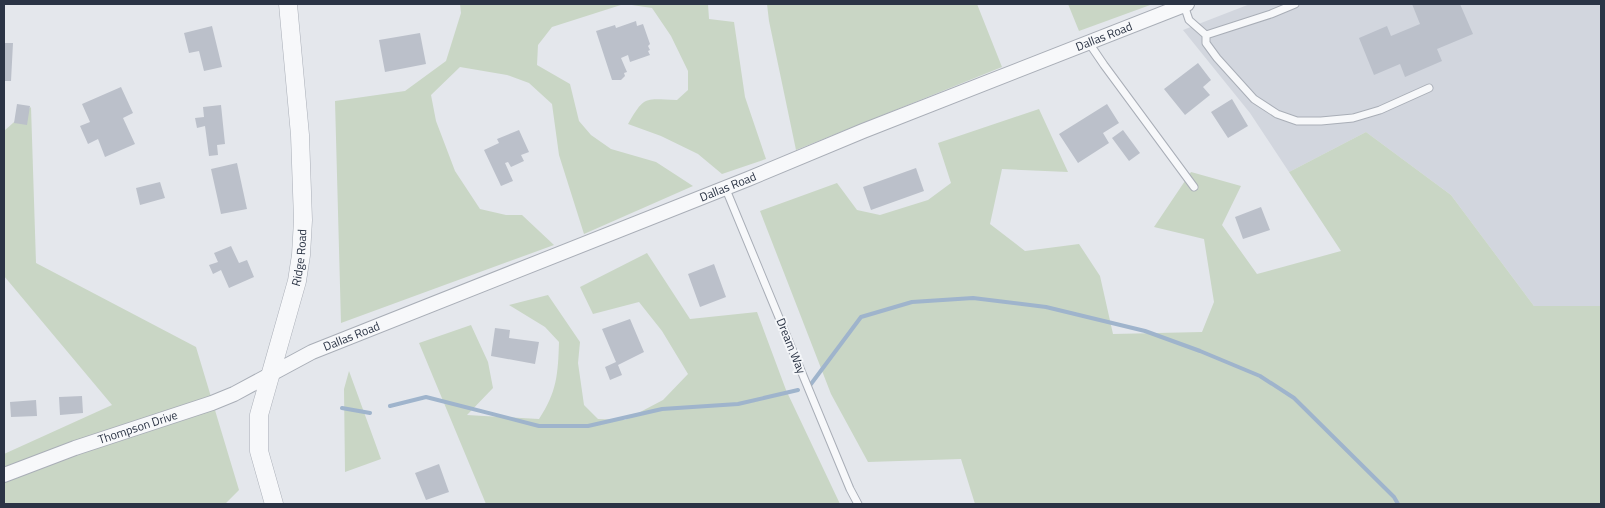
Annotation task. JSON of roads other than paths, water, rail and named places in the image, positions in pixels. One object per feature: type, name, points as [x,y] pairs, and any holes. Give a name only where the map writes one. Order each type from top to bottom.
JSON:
[{"type":"street","name":"Ridge Road","points":[[274,504],[259,451],[259,415],[296,281],[301,255],[303,220],[300,135],[288,4]]},
{"type":"street","name":"Dallas Road","points":[[269,374],[312,352],[1186,4]]},
{"type":"street","name":"Thompson Drive","points":[[4,475],[75,448],[212,403],[234,394],[269,374]]},
{"type":"lane","points":[[1186,4],[1189,20],[1206,35],[1206,43],[1217,58],[1254,99],[1277,114],[1297,121],[1353,118],[1380,110],[1429,88]]},
{"type":"lane","points":[[1206,35],[1271,14],[1295,4]]},
{"type":"lane","points":[[1089,43],[1194,187]]},
{"type":"lane","name":"Dream Way","points":[[725,187],[807,387],[858,504]]},
{"type":"waterway","points":[[811,384],[861,317],[912,302],[973,298],[1046,307],[1145,331],[1260,376],[1294,398],[1394,497],[1398,504]]},
{"type":"waterway","points":[[390,406],[426,397],[539,426],[588,426],[662,409],[738,404],[798,390]]},
{"type":"waterway","points":[[342,408],[370,413]]}]
